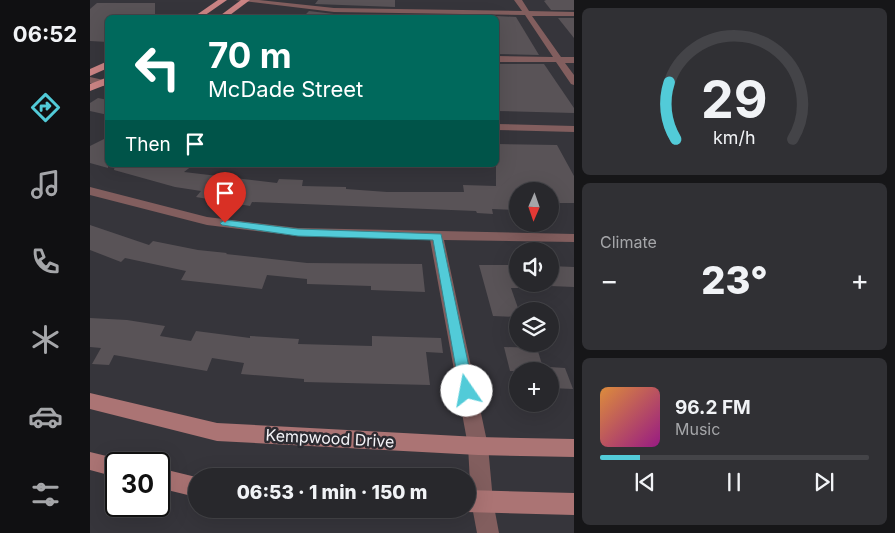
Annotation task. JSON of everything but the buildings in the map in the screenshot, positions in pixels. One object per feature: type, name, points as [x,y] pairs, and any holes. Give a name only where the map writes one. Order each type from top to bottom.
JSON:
[{"type":"main road","points":[[200,15],[223,0]]},
{"type":"main road","points":[[224,15],[246,0]]},
{"type":"main road","points":[[90,73],[105,66]]},
{"type":"main road","points":[[90,88],[105,82]]},
{"type":"main road","name":"Kempwood Drive","points":[[92,404],[217,432],[478,446],[574,448]]},
{"type":"main road","points":[[90,461],[105,464]]},
{"type":"main road","points":[[170,481],[188,485]]},
{"type":"main road","points":[[476,501],[574,504]]},
{"type":"street","points":[[239,0],[334,10],[574,14]]},
{"type":"street","points":[[518,0],[574,82]]},
{"type":"street","points":[[499,59],[574,60]]},
{"type":"street","points":[[90,80],[105,82]]},
{"type":"street","points":[[499,128],[574,129]]},
{"type":"street","points":[[90,191],[207,221],[298,232],[437,237],[574,238]]},
{"type":"street","points":[[437,237],[478,446],[476,474]]},
{"type":"street","points":[[476,506],[488,533]]},
{"type":"route","points":[[225,223],[298,232],[437,237],[467,391]]}]
